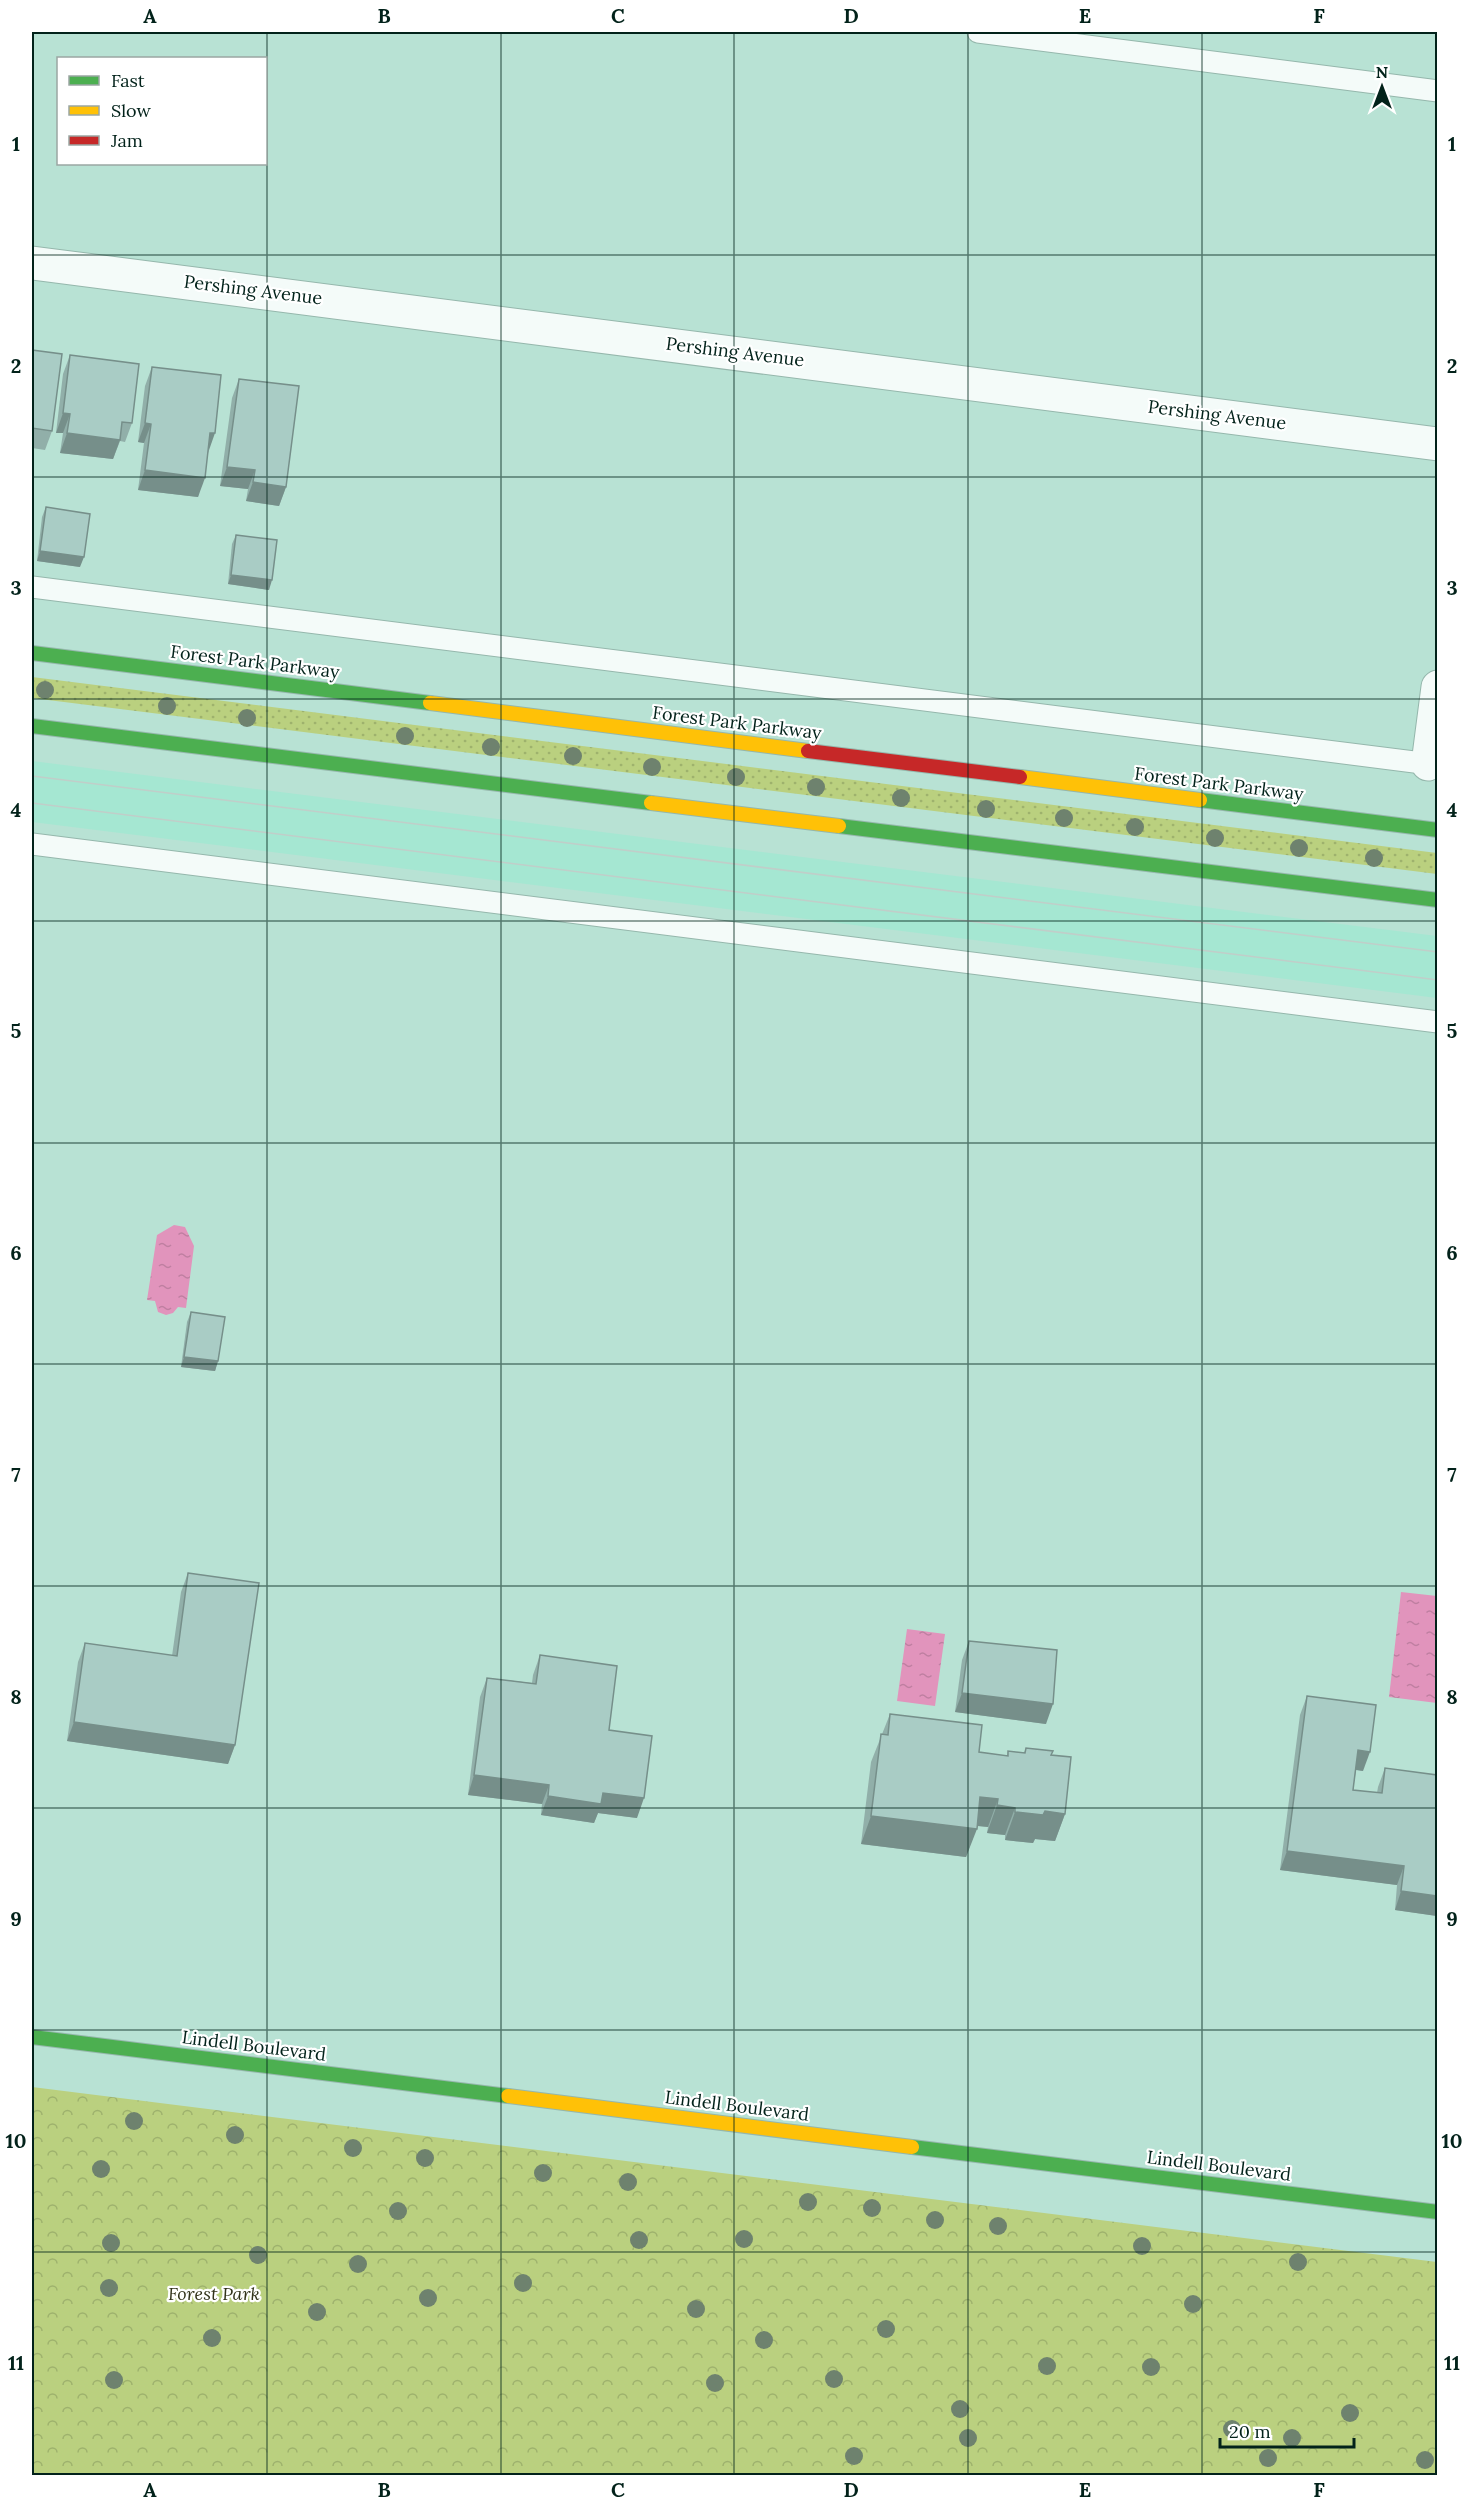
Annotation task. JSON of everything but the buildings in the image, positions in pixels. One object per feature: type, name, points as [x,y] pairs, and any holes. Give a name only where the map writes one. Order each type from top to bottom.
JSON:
[{"type":"main road","name":"Forest Park Parkway","points":[[32,653],[1437,830]]},
{"type":"main road","points":[[32,726],[1437,900]]},
{"type":"main road","name":"Lindell Boulevard","points":[[32,2037],[1437,2212]]},
{"type":"street","name":"Pershing Avenue","points":[[32,263],[1437,444]]},
{"type":"street","points":[[1433,764],[1437,687]]},
{"type":"lane","points":[[978,32],[1437,91]]},
{"type":"lane","points":[[32,587],[1433,764]]},
{"type":"lane","points":[[32,844],[1437,1022]]},
{"type":"shaded area","points":[[32,761],[1437,936],[1437,998],[32,822]]},
{"type":"green space","points":[[32,677],[1437,853],[1437,874],[32,698]]},
{"type":"green space","name":"Forest Park","points":[[32,2087],[1437,2262],[1437,2475],[32,2475]]},
{"type":"water","points":[[174,1225],[185,1227],[194,1246],[186,1308],[178,1307],[173,1313],[166,1315],[158,1312],[155,1301],[147,1300],[157,1235]]},
{"type":"water","points":[[1401,1592],[1437,1596],[1437,1703],[1389,1697]]},
{"type":"water","points":[[907,1629],[945,1634],[935,1706],[897,1701]]},
{"type":"tram line","points":[[32,776],[1438,952]]},
{"type":"tram line","points":[[32,803],[1438,980]]},
{"type":"traffic: fast","points":[[32,653],[430,703]]},
{"type":"traffic: fast","points":[[32,726],[651,803]]},
{"type":"traffic: fast","points":[[1200,800],[1438,830]]},
{"type":"traffic: fast","points":[[839,826],[1438,900]]},
{"type":"traffic: fast","points":[[32,2037],[508,2096]]},
{"type":"traffic: fast","points":[[912,2147],[1438,2212]]},
{"type":"traffic: slow","points":[[430,703],[808,751]]},
{"type":"traffic: slow","points":[[1020,777],[1200,800]]},
{"type":"traffic: slow","points":[[651,803],[839,826]]},
{"type":"traffic: slow","points":[[508,2096],[912,2147]]},
{"type":"traffic: jam","points":[[808,751],[1020,777]]}]
